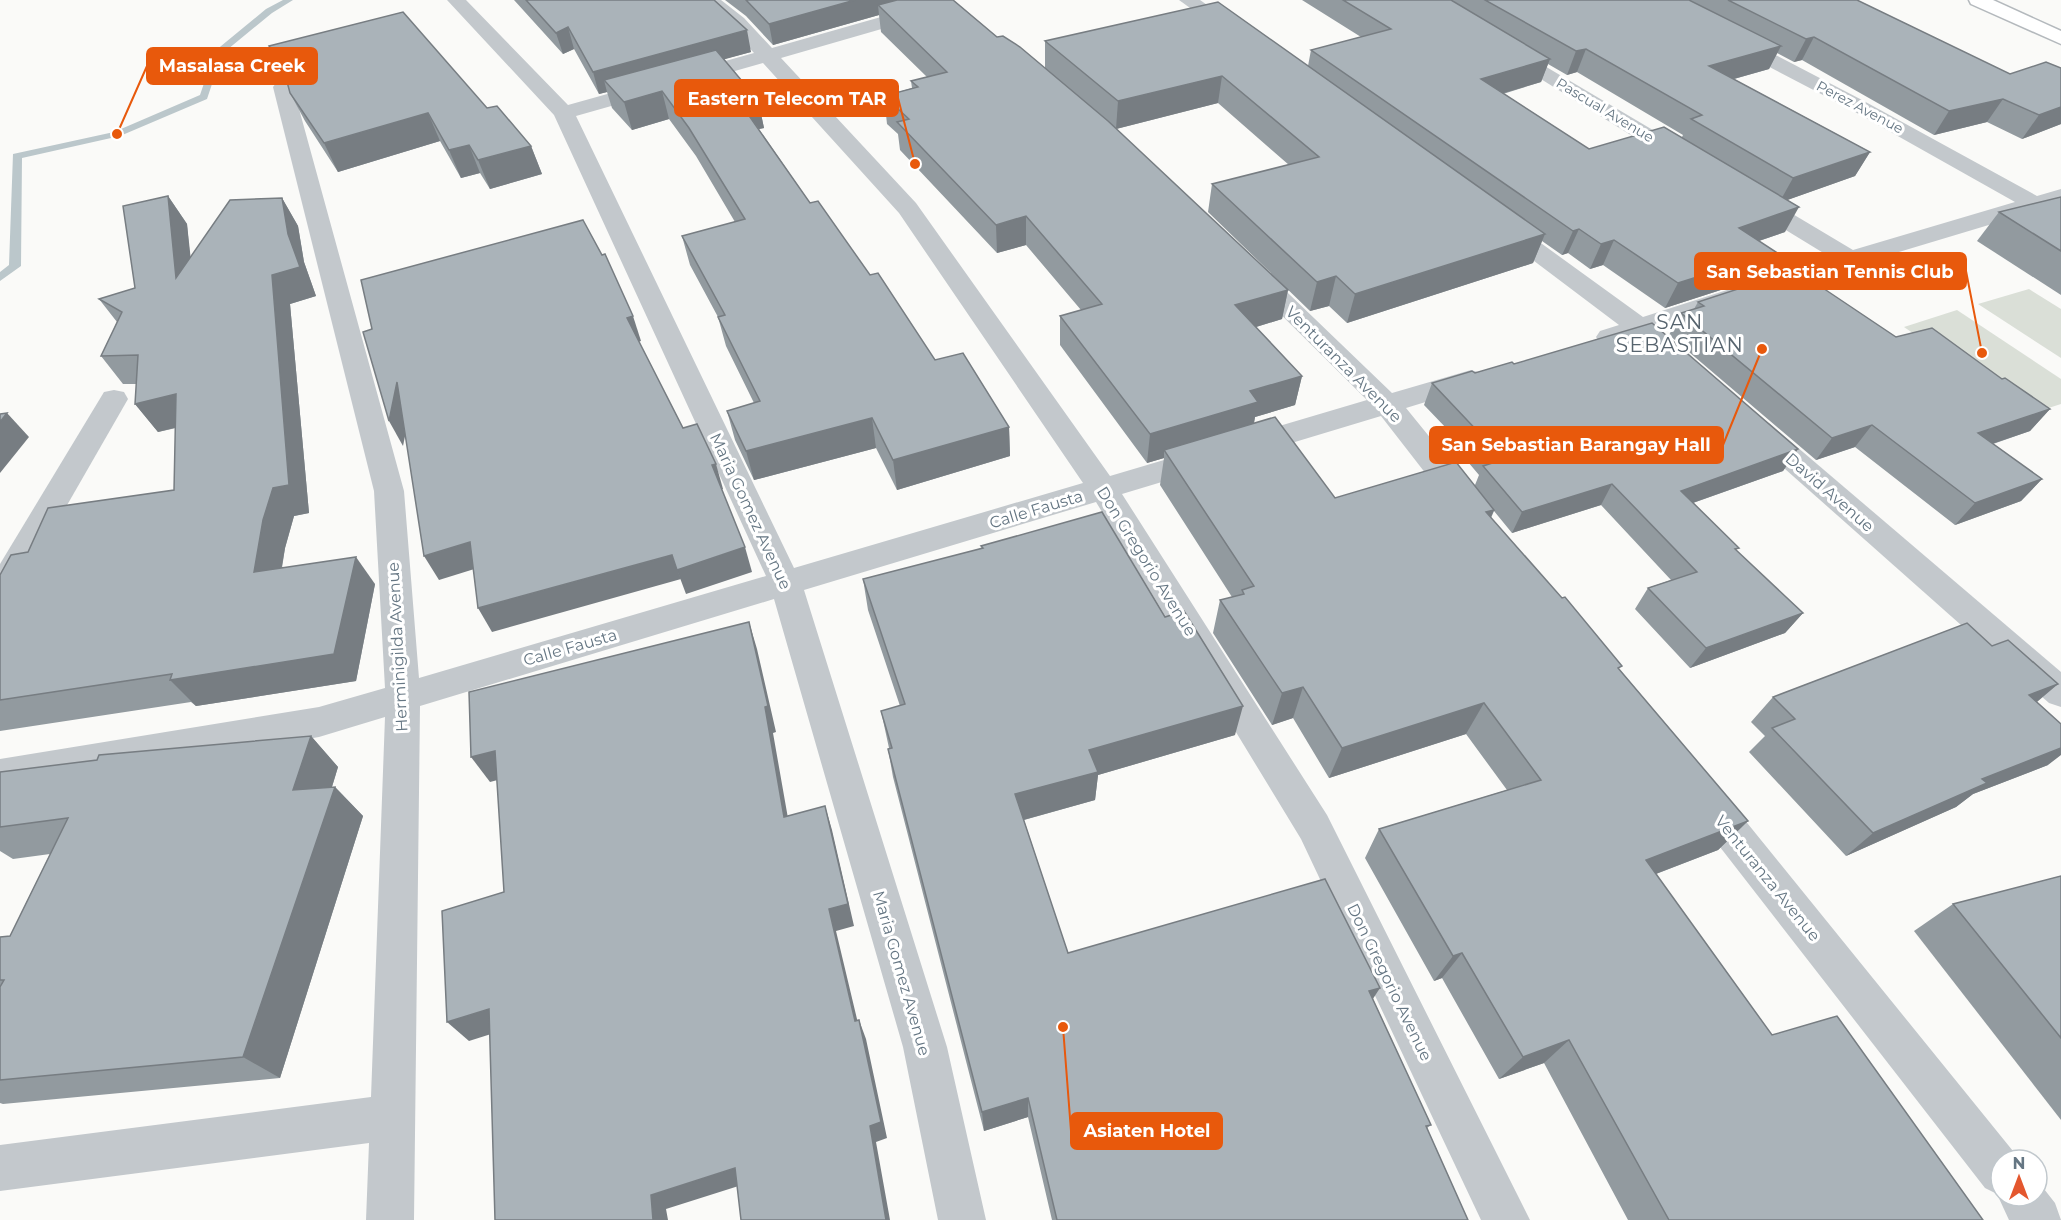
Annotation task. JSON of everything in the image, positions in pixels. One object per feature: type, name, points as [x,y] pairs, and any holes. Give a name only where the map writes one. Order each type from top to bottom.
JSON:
[{"type":"highway","points":[[1978,0],[2061,38]]},
{"type":"street","name":"Maria Gomez Avenue","points":[[456,0],[564,113],[786,584],[925,1047],[962,1220]]},
{"type":"street","name":"Don Gregorio Avenue","points":[[709,0],[738,22],[908,208],[1102,489],[1314,827],[1506,1220]]},
{"type":"street","points":[[1188,0],[1257,48]]},
{"type":"street","name":"Perez Avenue","points":[[1656,0],[2053,206]]},
{"type":"street","points":[[564,113],[942,6]]},
{"type":"street","name":"Pascual Avenue","points":[[1493,41],[1697,166]]},
{"type":"street","name":"Herminigilda Avenue","points":[[283,87],[389,491],[403,697],[390,1220]]},
{"type":"street","points":[[1737,191],[1850,259]]},
{"type":"street","points":[[1586,344],[1850,259],[2053,206]]},
{"type":"street","points":[[1478,208],[1641,327],[1667,350]]},
{"type":"street","name":"Venturanza Avenue","points":[[1235,255],[1387,404],[1484,524]]},
{"type":"street","name":"Calle Fausta","points":[[0,775],[319,722],[1497,371]]},
{"type":"street","points":[[0,592],[114,399]]},
{"type":"street","name":"David Avenue","points":[[1739,412],[2061,693]]},
{"type":"street","name":"Venturanza Avenue","points":[[1684,774],[1989,1157]]},
{"type":"street","points":[[0,1168],[393,1117]]},
{"type":"shaded area","points":[[2029,289],[2061,309],[2061,358],[1978,304]]},
{"type":"shaded area","points":[[1957,310],[2061,379],[2061,404],[2030,414],[1904,327]]},
{"type":"building","points":[[526,0],[714,0],[747,30],[593,72],[568,27],[556,33]]},
{"type":"building","points":[[746,0],[855,0],[769,24]]},
{"type":"building","points":[[897,0],[953,0],[997,37],[1003,36],[1020,47],[1108,121],[1288,290],[1235,305],[1302,376],[1250,391],[1258,402],[1150,434],[1060,316],[1102,304],[1026,216],[996,225],[897,122],[909,119],[884,96],[918,87],[911,81],[947,72],[878,5]]},
{"type":"building","points":[[1343,0],[1451,0],[1550,59],[1481,79],[1589,149],[1664,127],[1799,207],[1739,228],[1776,252],[1678,283],[1614,240],[1601,244],[1579,229],[1573,231],[1311,50],[1391,29]]},
{"type":"building","points":[[1485,0],[1689,0],[1781,46],[1709,66],[1870,152],[1793,178],[1691,119],[1702,115],[1586,49],[1576,51]]},
{"type":"building","points":[[1728,0],[1857,0],[2010,74],[2046,62],[2061,68],[2061,107],[2039,115],[2003,99],[1949,111],[1814,37],[1806,39]]},
{"type":"building","points":[[1218,2],[1545,234],[1355,294],[1336,276],[1317,282],[1212,184],[1319,157],[1222,76],[1118,101],[1045,41]]},
{"type":"building","points":[[403,12],[487,108],[497,106],[531,146],[478,160],[469,145],[449,150],[428,113],[324,143],[290,93],[281,59],[278,54],[270,54],[273,52],[269,46]]},
{"type":"building","points":[[716,50],[758,100],[750,102],[755,107],[745,110],[810,203],[818,201],[870,275],[878,273],[935,360],[963,353],[1009,427],[893,460],[872,418],[746,451],[727,411],[760,401],[718,317],[725,315],[682,236],[745,219],[689,128],[662,91],[624,102],[604,80]]},
{"type":"building","points":[[168,196],[176,278],[230,200],[282,198],[288,234],[300,267],[272,275],[289,485],[273,488],[263,520],[254,572],[356,557],[334,654],[170,680],[172,674],[0,700],[0,575],[11,555],[28,552],[48,508],[174,490],[176,394],[135,404],[138,355],[101,356],[122,312],[99,299],[135,288],[123,206]]},
{"type":"building","points":[[2061,197],[2061,251],[1999,212]]},
{"type":"building","points":[[583,220],[602,255],[605,254],[633,316],[627,318],[683,428],[697,424],[716,464],[712,465],[745,547],[677,570],[672,555],[478,608],[470,542],[424,556],[397,382],[389,421],[363,332],[372,329],[361,280]]},
{"type":"building","points":[[1796,270],[1896,337],[1932,328],[2002,379],[2005,378],[2050,409],[1978,433],[2042,479],[1975,503],[1872,425],[1832,438],[1681,313],[1704,306],[1698,302]]},
{"type":"building","points":[[1652,323],[1798,449],[1681,491],[1739,548],[1735,549],[1803,613],[1706,648],[1648,588],[1697,572],[1612,484],[1522,512],[1483,466],[1496,462],[1477,441],[1485,439],[1432,383],[1472,371],[1475,373],[1512,362],[1514,364]]},
{"type":"building","points":[[7,413],[0,422],[0,414]]},
{"type":"building","points":[[1275,417],[1335,498],[1456,462],[1494,510],[1486,512],[1562,598],[1565,597],[1622,666],[1618,668],[1748,821],[1646,860],[1772,1035],[1837,1016],[1983,1220],[1669,1220],[1569,1040],[1523,1057],[1462,953],[1453,956],[1379,829],[1541,780],[1484,703],[1342,748],[1303,687],[1282,693],[1220,600],[1244,594],[1242,590],[1254,586],[1164,450]]},
{"type":"building","points":[[1102,512],[1165,617],[1184,611],[1243,706],[1089,750],[1098,772],[1015,794],[1068,953],[1325,879],[1380,988],[1369,991],[1431,1125],[1426,1126],[1468,1220],[1057,1220],[1028,1098],[982,1112],[888,749],[892,748],[881,711],[905,704],[863,579],[983,548],[981,546]]},
{"type":"building","points":[[749,622],[768,706],[765,707],[784,817],[825,806],[848,904],[829,909],[855,1021],[859,1020],[881,1122],[870,1126],[886,1220],[741,1220],[735,1168],[651,1195],[653,1220],[495,1220],[489,1009],[447,1022],[442,911],[504,892],[495,751],[471,757],[469,692]]},
{"type":"building","points":[[1967,623],[1992,646],[2008,640],[2058,684],[2029,695],[2061,724],[2061,748],[1982,779],[1987,783],[1873,833],[1772,728],[1795,719],[1773,697]]},
{"type":"building","points":[[311,736],[293,790],[335,787],[243,1057],[0,1080],[0,987],[4,980],[0,980],[0,937],[10,936],[68,818],[0,827],[0,772],[97,760],[99,755]]},
{"type":"building","points":[[2061,876],[2061,1038],[1953,904]]},
{"type":"waterway","points":[[0,278],[15,266],[17,156],[117,134],[204,97],[218,53],[269,11],[289,0]]},
{"type":"place","name":"Masalasa Creek","points":[[117,134]]},
{"type":"place","name":"Eastern Telecom TAR","points":[[915,164]]},
{"type":"place","name":"San Sebastian Barangay Hall","points":[[1762,349]]},
{"type":"place","name":"San Sebastian Tennis Club","points":[[1982,353]]},
{"type":"place","name":"Asiaten Hotel","points":[[1063,1027]]},
{"type":"district","name":"SAN SEBASTIAN","points":[[1680,334]]}]
